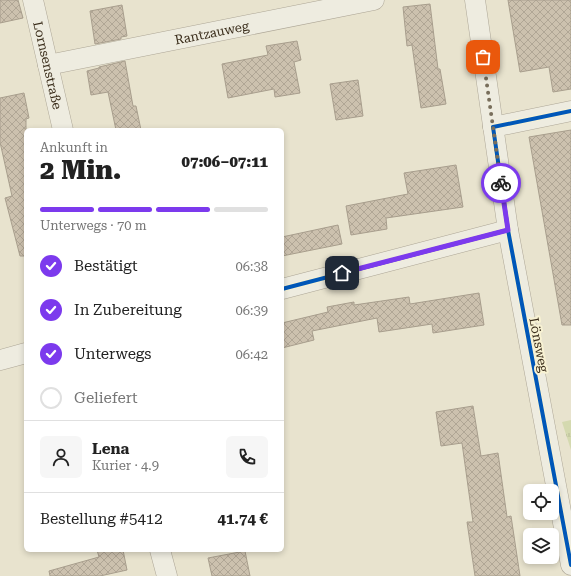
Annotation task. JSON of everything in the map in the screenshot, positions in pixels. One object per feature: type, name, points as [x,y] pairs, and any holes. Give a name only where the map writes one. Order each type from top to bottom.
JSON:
[{"type":"street","name":"Lornsenstraße","points":[[33,0],[62,128]]},
{"type":"street","name":"Rantzauweg","points":[[48,65],[374,0]]},
{"type":"street","name":"Lönsweg","points":[[475,0],[508,230],[571,564]]},
{"type":"street","points":[[493,127],[571,111]]},
{"type":"street","points":[[284,288],[508,230]]},
{"type":"street","points":[[0,360],[24,354]]},
{"type":"street","points":[[161,552],[167,576]]},
{"type":"green space","points":[[571,420],[571,450],[562,422]]},
{"type":"building","points":[[0,0],[18,0],[23,18],[0,23]]},
{"type":"building","points":[[508,0],[571,0],[571,89],[553,92],[549,67],[520,72]]},
{"type":"building","points":[[430,4],[438,69],[440,69],[446,104],[421,108],[412,45],[407,46],[403,7]]},
{"type":"building","points":[[122,5],[127,36],[121,37],[121,39],[95,44],[90,11]]},
{"type":"building","points":[[297,41],[301,60],[294,62],[300,93],[275,97],[274,89],[228,98],[222,64],[268,55],[266,46]]},
{"type":"building","points":[[125,61],[133,106],[136,106],[141,128],[116,128],[108,92],[91,95],[87,71]]},
{"type":"building","points":[[358,80],[363,116],[336,120],[330,84]]},
{"type":"building","points":[[24,93],[29,118],[26,119],[26,128],[24,128],[24,256],[20,256],[5,198],[12,196],[0,142],[0,98]]},
{"type":"building","points":[[571,130],[571,325],[562,325],[529,137]]},
{"type":"building","points":[[456,165],[463,207],[386,218],[387,229],[351,235],[346,206],[408,194],[404,173]]},
{"type":"building","points":[[338,225],[342,244],[284,256],[284,237]]},
{"type":"building","points":[[479,293],[484,325],[433,333],[432,324],[379,332],[377,318],[312,331],[314,340],[284,348],[284,323],[328,312],[327,307],[354,302],[354,305],[409,297],[410,304]]},
{"type":"building","points":[[473,406],[481,456],[498,453],[507,517],[511,516],[520,576],[475,576],[467,522],[473,522],[462,443],[441,446],[436,412]]},
{"type":"building","points":[[98,552],[123,552],[127,570],[100,576],[50,576],[49,571],[99,557]]},
{"type":"building","points":[[245,552],[250,576],[212,576],[208,558]]},
{"type":"cycle path","points":[[571,111],[493,127],[508,230],[571,565]]},
{"type":"cycle path","points":[[284,288],[508,230]]},
{"type":"way so far","points":[[483,57],[501,183]]},
{"type":"route","points":[[342,273],[508,230],[501,183]]}]
